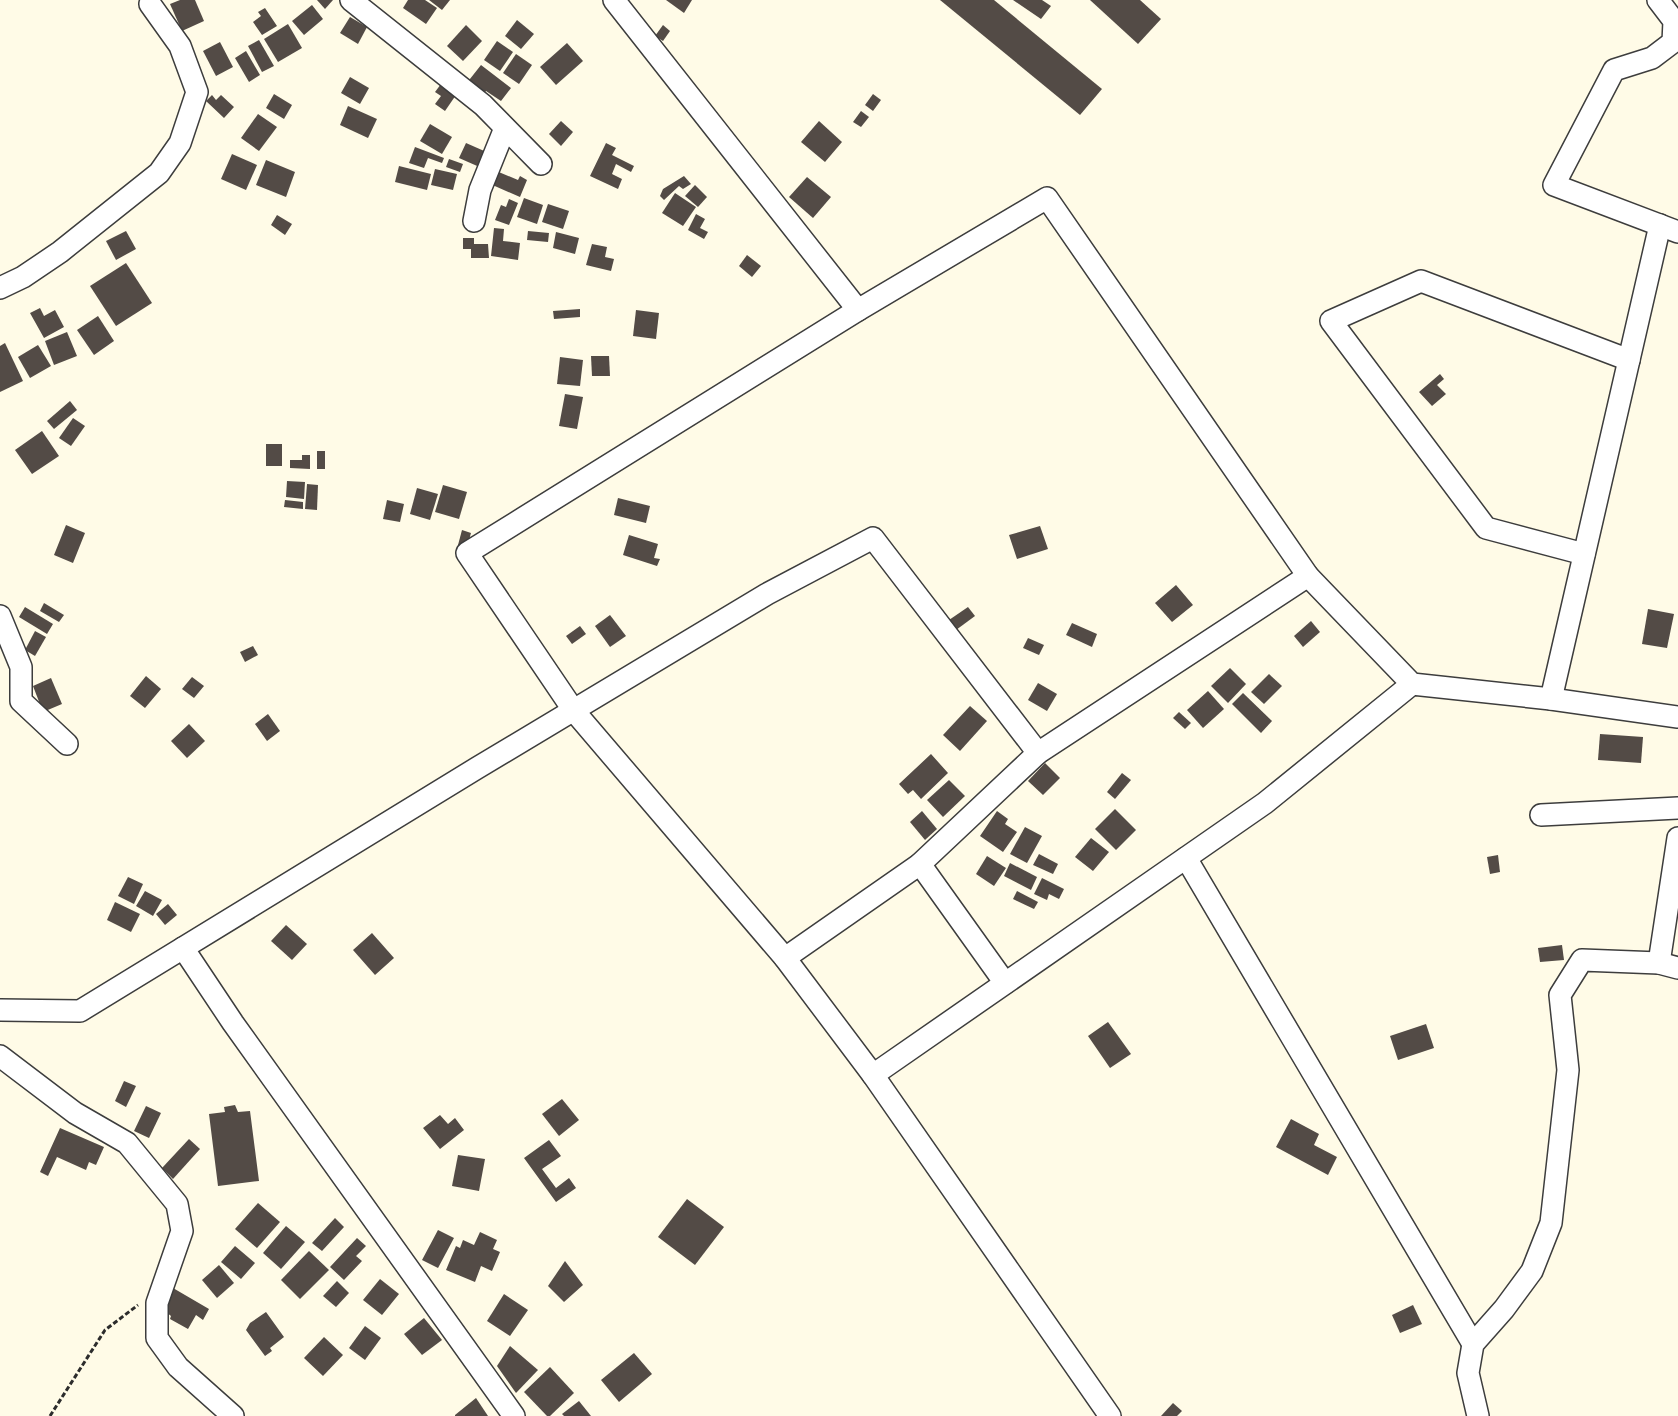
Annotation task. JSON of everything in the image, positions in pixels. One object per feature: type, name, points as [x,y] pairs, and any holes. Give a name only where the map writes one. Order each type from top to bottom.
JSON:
[{"type":"street","points":[[351,0],[483,104],[541,164]]},
{"type":"street","points":[[614,0],[858,310]]},
{"type":"street","points":[[1551,699],[1629,360],[1669,229],[1554,185],[1614,70],[1652,58],[1673,42],[1674,21],[1658,0]]},
{"type":"street","points":[[0,288],[23,276],[60,252],[160,173],[180,143],[197,92],[180,46],[150,4]]},
{"type":"street","points":[[474,221],[480,190],[505,128]]},
{"type":"street","points":[[1110,1416],[873,1075],[785,958],[574,711],[468,553],[858,310],[1047,198],[1308,576],[1412,684],[1551,699],[1678,717]]},
{"type":"street","points":[[1584,554],[1486,528],[1331,321],[1421,281],[1629,360]]},
{"type":"street","points":[[0,1010],[80,1010],[767,594],[873,538],[1038,753]]},
{"type":"street","points":[[785,958],[920,864],[1038,753],[1308,576]]},
{"type":"street","points":[[0,616],[21,667],[21,702],[67,744]]},
{"type":"street","points":[[873,1075],[1265,803],[1412,684]]},
{"type":"street","points":[[1541,815],[1678,808]]},
{"type":"street","points":[[1478,1416],[1468,1373],[1473,1344],[1504,1309],[1532,1271],[1551,1223],[1568,1070],[1560,995],[1582,960],[1669,966],[1678,838]]},
{"type":"street","points":[[1186,858],[1473,1344]]},
{"type":"street","points":[[920,864],[1005,984]]},
{"type":"street","points":[[183,948],[233,1023],[514,1416]]},
{"type":"street","points":[[0,1056],[75,1112],[127,1143],[177,1204],[182,1231],[157,1303],[157,1338],[178,1367],[233,1416]]},
{"type":"path","points":[[50,1416],[105,1330],[161,1289]]},
{"type":"building","points":[[180,0],[195,0],[204,21],[182,31],[170,4]]},
{"type":"building","points":[[317,0],[333,0],[325,9]]},
{"type":"building","points":[[408,0],[425,0],[437,8],[426,24],[403,8]]},
{"type":"building","points":[[429,0],[450,0],[442,10]]},
{"type":"building","points":[[666,0],[692,0],[684,13]]},
{"type":"building","points":[[940,0],[994,0],[1102,89],[1080,115]]},
{"type":"building","points":[[1013,0],[1042,0],[1051,6],[1041,19]]},
{"type":"building","points":[[1090,0],[1140,0],[1161,19],[1138,44]]},
{"type":"building","points":[[312,5],[323,19],[304,35],[292,21]]},
{"type":"building","points":[[265,8],[277,26],[262,35],[253,22],[261,16],[258,12]]},
{"type":"building","points":[[350,17],[367,27],[358,44],[340,33]]},
{"type":"building","points":[[517,20],[534,34],[521,49],[505,36]]},
{"type":"building","points":[[288,24],[302,48],[278,62],[264,39]]},
{"type":"building","points":[[466,25],[482,41],[463,61],[447,46]]},
{"type":"building","points":[[663,25],[670,31],[663,41],[655,36]]},
{"type":"building","points":[[259,40],[274,66],[262,72],[248,46]]},
{"type":"building","points":[[497,41],[513,52],[500,71],[484,60]]},
{"type":"building","points":[[220,42],[233,67],[216,76],[203,51]]},
{"type":"building","points":[[567,43],[583,61],[556,85],[540,67]]},
{"type":"building","points":[[246,51],[260,75],[249,82],[235,58]]},
{"type":"building","points":[[516,54],[532,65],[519,84],[503,73]]},
{"type":"building","points":[[481,65],[511,88],[501,101],[486,91],[482,96],[466,84]]},
{"type":"building","points":[[350,77],[369,88],[360,104],[341,93]]},
{"type":"building","points":[[441,84],[456,95],[445,111],[435,104],[441,96],[435,92]]},
{"type":"building","points":[[274,94],[292,105],[284,119],[266,108]]},
{"type":"building","points":[[873,94],[881,100],[873,111],[865,105]]},
{"type":"building","points":[[212,95],[216,100],[221,95],[234,107],[224,118],[206,101]]},
{"type":"building","points":[[348,106],[377,119],[368,138],[340,125]]},
{"type":"building","points":[[861,111],[869,117],[861,127],[853,122]]},
{"type":"building","points":[[258,114],[277,127],[259,151],[241,138]]},
{"type":"building","points":[[561,121],[573,132],[561,146],[549,134]]},
{"type":"building","points":[[819,121],[842,142],[825,162],[801,142]]},
{"type":"building","points":[[430,124],[452,137],[442,154],[420,141]]},
{"type":"building","points":[[466,143],[491,154],[484,169],[459,158]]},
{"type":"building","points":[[606,143],[616,148],[612,155],[634,166],[631,172],[616,164],[612,174],[622,179],[618,189],[590,176]]},
{"type":"building","points":[[415,147],[444,158],[442,163],[428,158],[424,168],[409,163]]},
{"type":"building","points":[[232,154],[257,165],[246,190],[221,179]]},
{"type":"building","points":[[449,159],[463,164],[460,172],[446,167]]},
{"type":"building","points":[[266,160],[295,172],[286,197],[256,185]]},
{"type":"building","points":[[399,166],[431,174],[427,190],[395,182]]},
{"type":"building","points":[[435,169],[457,174],[453,190],[431,185]]},
{"type":"building","points":[[494,170],[518,180],[520,176],[527,180],[520,197],[488,183]]},
{"type":"building","points":[[684,176],[691,184],[683,189],[679,186],[664,200],[660,196],[663,189]]},
{"type":"building","points":[[807,177],[831,197],[813,218],[789,197]]},
{"type":"building","points":[[695,185],[707,197],[698,207],[685,196]]},
{"type":"building","points":[[675,193],[696,207],[683,226],[662,213]]},
{"type":"building","points":[[524,198],[543,205],[537,224],[517,217]]},
{"type":"building","points":[[509,199],[518,203],[509,225],[495,220],[501,205],[506,207]]},
{"type":"building","points":[[548,204],[569,211],[563,229],[542,222]]},
{"type":"building","points":[[696,214],[705,219],[700,228],[708,232],[704,239],[688,230]]},
{"type":"building","points":[[277,215],[292,224],[285,235],[271,225]]},
{"type":"building","points":[[494,228],[504,229],[503,241],[520,243],[518,260],[491,256]]},
{"type":"building","points":[[126,231],[136,249],[116,260],[106,241]]},
{"type":"building","points":[[528,231],[549,233],[548,242],[527,240]]},
{"type":"building","points":[[556,232],[579,238],[575,254],[553,248]]},
{"type":"building","points":[[463,238],[474,238],[474,244],[488,244],[489,258],[471,258],[471,249],[463,249]]},
{"type":"building","points":[[592,244],[607,247],[605,257],[614,259],[611,271],[586,265]]},
{"type":"building","points":[[747,255],[761,266],[752,277],[739,266]]},
{"type":"building","points":[[126,263],[152,303],[116,326],[90,286]]},
{"type":"building","points":[[40,308],[44,316],[55,310],[64,327],[44,338],[30,313]]},
{"type":"building","points":[[580,309],[580,317],[554,319],[553,311]]},
{"type":"building","points":[[636,310],[659,313],[656,339],[633,336]]},
{"type":"building","points":[[98,316],[114,341],[94,355],[77,330]]},
{"type":"building","points":[[67,332],[77,356],[54,365],[45,341]]},
{"type":"building","points":[[5,343],[23,381],[0,392],[0,346]]},
{"type":"building","points":[[38,345],[51,366],[30,378],[18,357]]},
{"type":"building","points":[[591,356],[609,356],[610,376],[592,376]]},
{"type":"building","points":[[560,357],[583,360],[580,386],[557,384]]},
{"type":"building","points":[[1440,374],[1444,379],[1437,385],[1446,394],[1432,406],[1419,392]]},
{"type":"building","points":[[565,394],[583,397],[577,429],[559,426]]},
{"type":"building","points":[[70,401],[77,410],[54,429],[47,421]]},
{"type":"building","points":[[73,418],[85,426],[71,446],[59,438]]},
{"type":"building","points":[[42,431],[59,456],[32,474],[15,450]]},
{"type":"building","points":[[266,444],[282,444],[282,466],[266,466]]},
{"type":"building","points":[[317,451],[325,451],[325,469],[317,469]]},
{"type":"building","points":[[302,455],[310,455],[310,469],[290,468],[290,460],[302,460]]},
{"type":"building","points":[[287,481],[305,482],[304,499],[286,497]]},
{"type":"building","points":[[307,484],[318,485],[317,510],[305,509]]},
{"type":"building","points":[[443,485],[467,492],[459,519],[435,512]]},
{"type":"building","points":[[417,488],[438,494],[430,520],[410,514]]},
{"type":"building","points":[[618,498],[650,506],[646,523],[614,515]]},
{"type":"building","points":[[285,500],[303,502],[303,509],[284,507]]},
{"type":"building","points":[[387,500],[404,504],[400,522],[383,519]]},
{"type":"building","points":[[66,525],[85,533],[73,563],[54,555]]},
{"type":"building","points":[[1040,526],[1048,549],[1017,559],[1009,535]]},
{"type":"building","points":[[462,530],[471,533],[467,547],[458,545]]},
{"type":"building","points":[[629,535],[658,544],[654,558],[660,559],[657,566],[623,555]]},
{"type":"building","points":[[1176,585],[1193,605],[1172,622],[1155,603]]},
{"type":"building","points":[[44,603],[64,615],[59,622],[40,611]]},
{"type":"building","points":[[25,607],[53,624],[47,634],[19,617]]},
{"type":"building","points":[[968,607],[975,616],[956,630],[949,620]]},
{"type":"building","points":[[1648,609],[1674,614],[1667,648],[1642,644]]},
{"type":"building","points":[[610,615],[626,636],[610,647],[595,626]]},
{"type":"building","points":[[1311,621],[1320,632],[1303,647],[1294,636]]},
{"type":"building","points":[[1072,623],[1097,634],[1092,647],[1066,635]]},
{"type":"building","points":[[580,626],[586,634],[572,644],[566,636]]},
{"type":"building","points":[[35,631],[46,637],[35,656],[25,650]]},
{"type":"building","points":[[1028,638],[1044,645],[1039,655],[1023,648]]},
{"type":"building","points":[[253,646],[258,655],[245,662],[240,652]]},
{"type":"building","points":[[1230,668],[1246,684],[1228,703],[1211,686]]},
{"type":"building","points":[[1269,674],[1282,686],[1264,704],[1251,692]]},
{"type":"building","points":[[146,676],[161,689],[145,708],[130,696]]},
{"type":"building","points":[[192,677],[204,686],[194,698],[182,689]]},
{"type":"building","points":[[51,678],[62,704],[43,712],[33,686]]},
{"type":"building","points":[[1038,683],[1057,694],[1047,711],[1028,700]]},
{"type":"building","points":[[1208,691],[1224,709],[1203,728],[1187,710]]},
{"type":"building","points":[[1243,693],[1272,721],[1261,733],[1232,704]]},
{"type":"building","points":[[970,706],[987,721],[960,751],[943,735]]},
{"type":"building","points":[[1179,712],[1191,723],[1185,729],[1173,718]]},
{"type":"building","points":[[268,714],[280,731],[267,741],[255,724]]},
{"type":"building","points":[[189,724],[205,741],[187,758],[171,741]]},
{"type":"building","points":[[1600,734],[1643,737],[1641,763],[1598,760]]},
{"type":"building","points":[[931,754],[948,773],[921,799],[913,790],[908,794],[899,784]]},
{"type":"building","points":[[1045,763],[1060,778],[1043,795],[1028,781]]},
{"type":"building","points":[[1122,773],[1131,780],[1115,799],[1107,792]]},
{"type":"building","points":[[949,780],[965,796],[943,817],[927,800]]},
{"type":"building","points":[[1115,809],[1136,830],[1116,850],[1095,829]]},
{"type":"building","points":[[922,811],[937,829],[925,840],[910,822]]},
{"type":"building","points":[[997,811],[1008,819],[1005,824],[1017,832],[1003,852],[980,836]]},
{"type":"building","points":[[1025,827],[1042,836],[1027,863],[1010,854]]},
{"type":"building","points":[[1091,838],[1109,852],[1093,871],[1075,857]]},
{"type":"building","points":[[1039,854],[1058,864],[1053,874],[1033,865]]},
{"type":"building","points":[[1498,855],[1500,872],[1490,874],[1487,857]]},
{"type":"building","points":[[987,856],[1006,868],[994,886],[976,874]]},
{"type":"building","points":[[1010,863],[1037,877],[1031,890],[1004,876]]},
{"type":"building","points":[[128,877],[143,884],[134,904],[118,896]]},
{"type":"building","points":[[1042,878],[1064,889],[1059,899],[1049,894],[1047,900],[1034,894]]},
{"type":"building","points":[[145,891],[162,900],[153,916],[136,906]]},
{"type":"building","points":[[1017,891],[1038,902],[1034,909],[1013,899]]},
{"type":"building","points":[[115,902],[140,914],[131,932],[107,920]]},
{"type":"building","points":[[168,904],[177,915],[165,925],[156,914]]},
{"type":"building","points":[[286,925],[307,944],[292,960],[271,941]]},
{"type":"building","points":[[372,933],[394,958],[375,975],[353,950]]},
{"type":"building","points":[[1562,945],[1564,960],[1540,962],[1538,948]]},
{"type":"building","points":[[1108,1022],[1131,1054],[1110,1068],[1088,1036]]},
{"type":"building","points":[[1426,1024],[1434,1048],[1398,1060],[1390,1036]]},
{"type":"building","points":[[124,1081],[136,1086],[126,1107],[115,1101]]},
{"type":"building","points":[[562,1099],[579,1120],[559,1136],[542,1114]]},
{"type":"building","points":[[235,1105],[238,1112],[250,1111],[259,1181],[218,1186],[209,1114],[225,1112],[224,1107]]},
{"type":"building","points":[[146,1106],[161,1113],[149,1138],[134,1131]]},
{"type":"building","points":[[440,1115],[448,1124],[455,1118],[464,1130],[440,1149],[423,1128]]},
{"type":"building","points":[[1291,1119],[1319,1134],[1314,1145],[1337,1157],[1328,1175],[1276,1147]]},
{"type":"building","points":[[60,1128],[104,1147],[96,1165],[89,1162],[86,1170],[57,1157],[48,1176],[40,1172]]},
{"type":"building","points":[[189,1139],[200,1149],[173,1179],[162,1168]]},
{"type":"building","points":[[549,1140],[561,1156],[542,1169],[556,1188],[569,1178],[576,1188],[556,1202],[524,1158]]},
{"type":"building","points":[[458,1155],[485,1159],[479,1191],[452,1186]]},
{"type":"building","points":[[687,1199],[724,1227],[695,1265],[658,1237]]},
{"type":"building","points":[[258,1203],[280,1222],[257,1248],[235,1229]]},
{"type":"building","points":[[335,1218],[344,1227],[322,1251],[312,1243]]},
{"type":"building","points":[[286,1226],[305,1242],[281,1269],[263,1253]]},
{"type":"building","points":[[438,1230],[454,1238],[438,1268],[422,1260]]},
{"type":"building","points":[[480,1232],[497,1240],[493,1249],[500,1252],[492,1271],[481,1266],[475,1282],[446,1270],[456,1246],[460,1248],[463,1240],[474,1245]]},
{"type":"building","points":[[357,1238],[366,1246],[356,1256],[362,1261],[344,1280],[330,1267]]},
{"type":"building","points":[[235,1246],[255,1263],[241,1279],[221,1262]]},
{"type":"building","points":[[309,1251],[329,1270],[300,1299],[281,1280]]},
{"type":"building","points":[[565,1261],[583,1285],[564,1302],[548,1286]]},
{"type":"building","points":[[219,1265],[234,1283],[217,1298],[202,1280]]},
{"type":"building","points":[[380,1279],[399,1294],[382,1315],[363,1300]]},
{"type":"building","points":[[337,1281],[349,1293],[336,1307],[323,1296]]},
{"type":"building","points":[[173,1288],[209,1309],[203,1320],[196,1315],[188,1329],[170,1319],[171,1316],[166,1312],[169,1307],[164,1304]]},
{"type":"building","points":[[504,1294],[528,1310],[510,1336],[487,1321]]},
{"type":"building","points":[[1413,1305],[1422,1324],[1400,1333],[1392,1315]]},
{"type":"building","points":[[266,1312],[284,1337],[270,1348],[272,1351],[265,1356],[246,1330],[250,1323]]},
{"type":"building","points":[[424,1318],[442,1340],[422,1355],[404,1334]]},
{"type":"building","points":[[365,1326],[381,1338],[365,1360],[349,1348]]},
{"type":"building","points":[[324,1337],[343,1355],[323,1376],[304,1358]]},
{"type":"building","points":[[510,1346],[538,1370],[516,1393],[497,1366]]},
{"type":"building","points":[[634,1353],[652,1374],[619,1402],[601,1380]]},
{"type":"building","points":[[550,1367],[574,1393],[550,1416],[547,1416],[524,1392]]},
{"type":"building","points":[[476,1398],[488,1416],[455,1416],[455,1415]]},
{"type":"building","points":[[579,1401],[591,1416],[564,1416],[562,1414]]},
{"type":"building","points":[[1173,1403],[1182,1411],[1177,1416],[1161,1416]]}]
